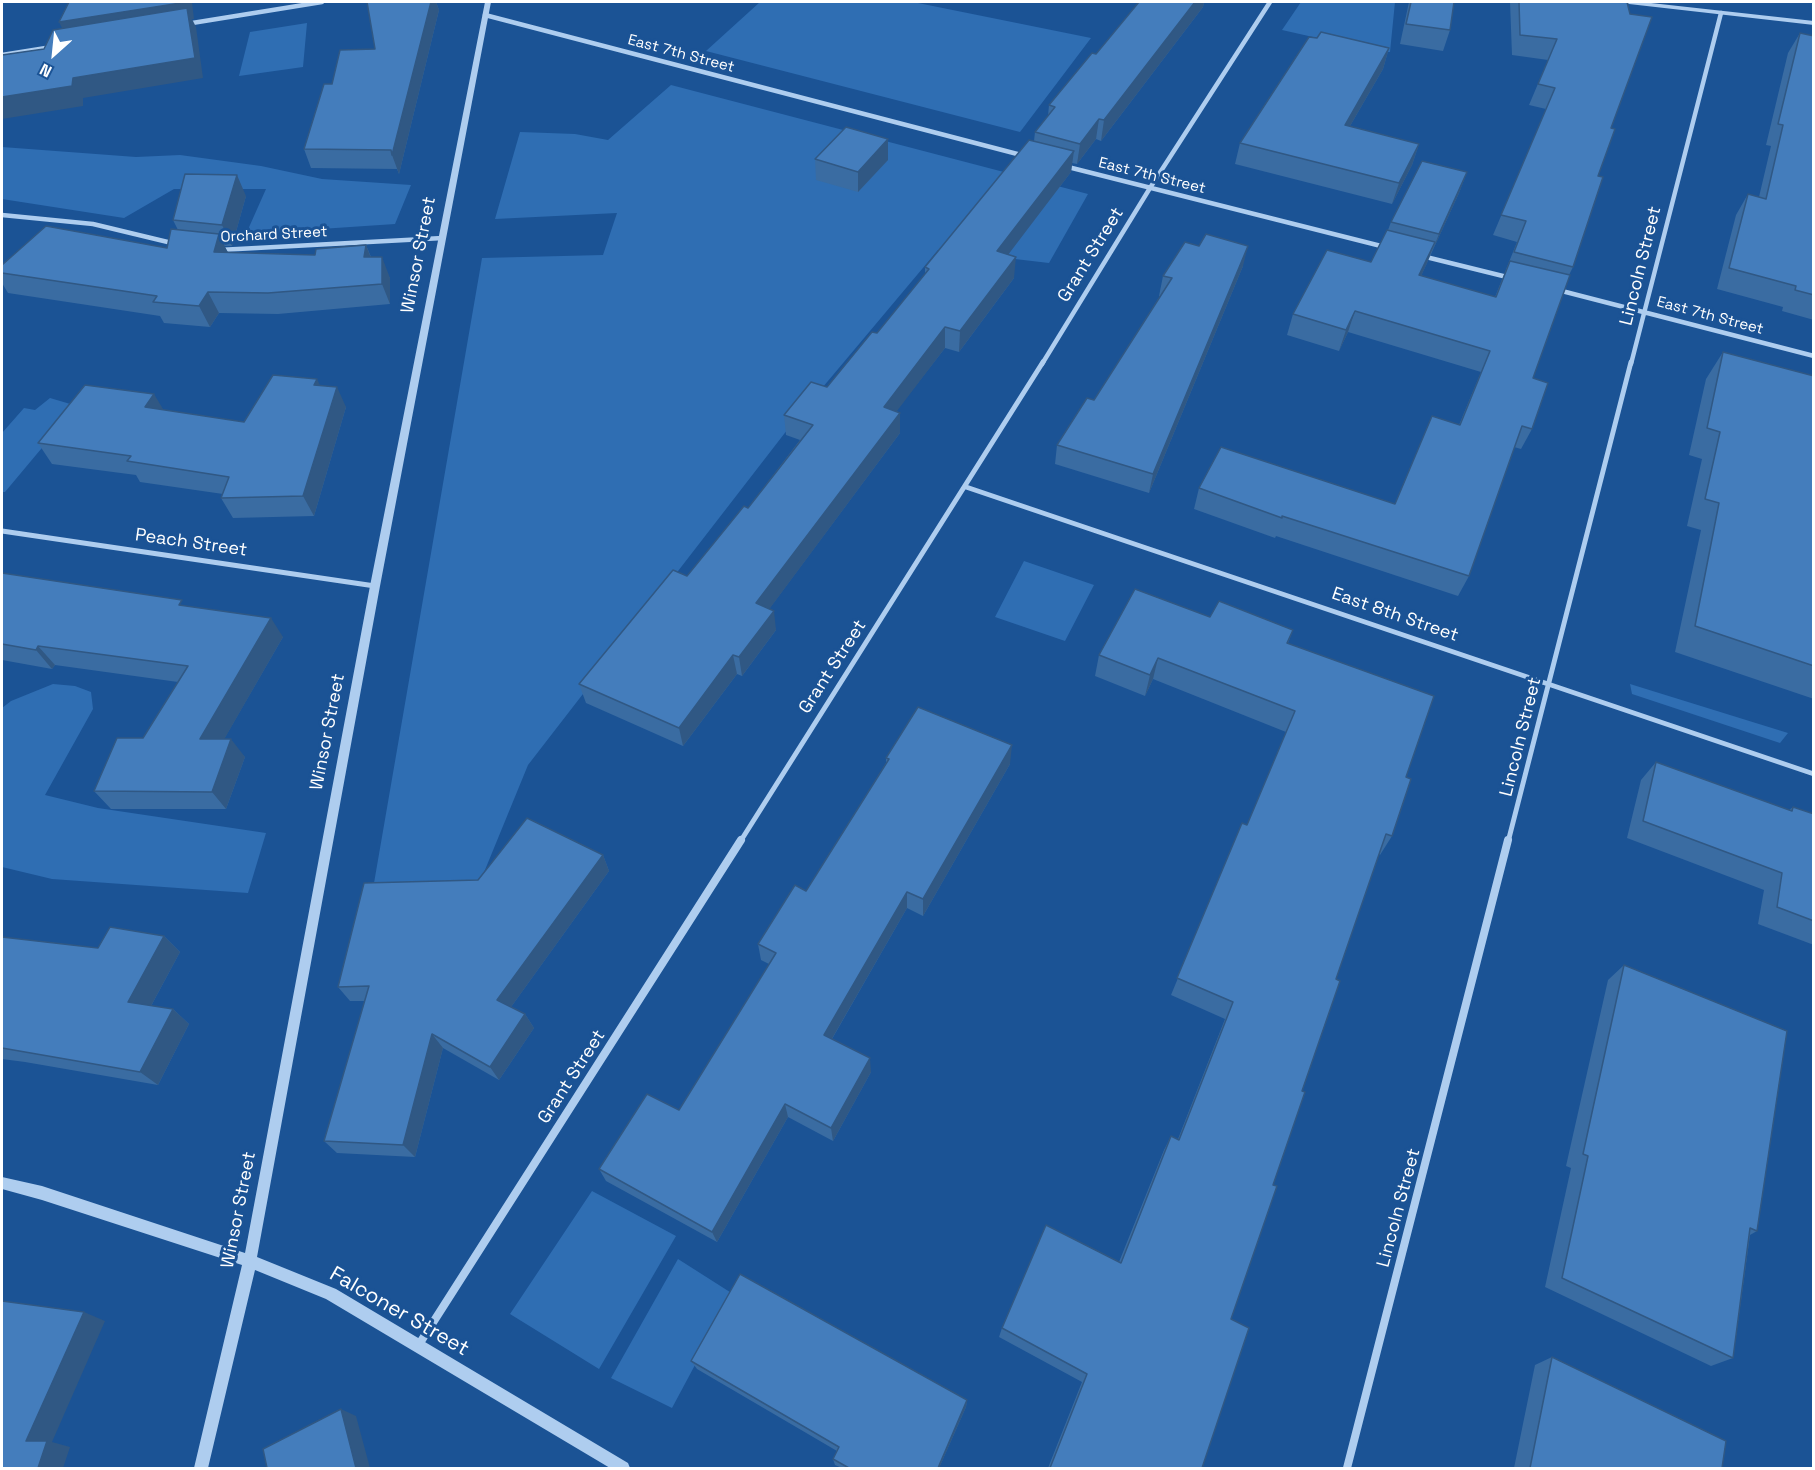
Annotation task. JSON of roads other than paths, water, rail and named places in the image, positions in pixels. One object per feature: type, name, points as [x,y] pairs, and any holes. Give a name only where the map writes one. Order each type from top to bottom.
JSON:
[{"type":"street","points":[[178,26],[322,2]]},
{"type":"street","name":"Winsor Street","points":[[201,1468],[250,1261],[375,586],[488,2]]},
{"type":"street","name":"Grant Street","points":[[418,1346],[966,486],[1150,188],[1270,2]]},
{"type":"street","points":[[1629,2],[1654,3],[1814,23]]},
{"type":"street","name":"Lincoln Street","points":[[1347,1468],[1551,684],[1721,12]]},
{"type":"street","name":"East 7th Street","points":[[485,15],[1031,157]]},
{"type":"street","points":[[2,55],[60,45]]},
{"type":"street","name":"East 7th Street","points":[[1053,163],[1389,248]]},
{"type":"street","points":[[2,215],[93,224],[185,246]]},
{"type":"street","name":"Orchard Street","points":[[216,250],[443,238]]},
{"type":"street","points":[[1412,254],[1515,279]]},
{"type":"street","name":"East 7th Street","points":[[1549,288],[1814,356]]},
{"type":"street","name":"East 8th Street","points":[[966,486],[1814,774]]},
{"type":"street","name":"Peach Street","points":[[2,531],[375,586]]},
{"type":"street","name":"Falconer Street","points":[[2,1183],[42,1193],[250,1261],[331,1294],[623,1468]]}]
